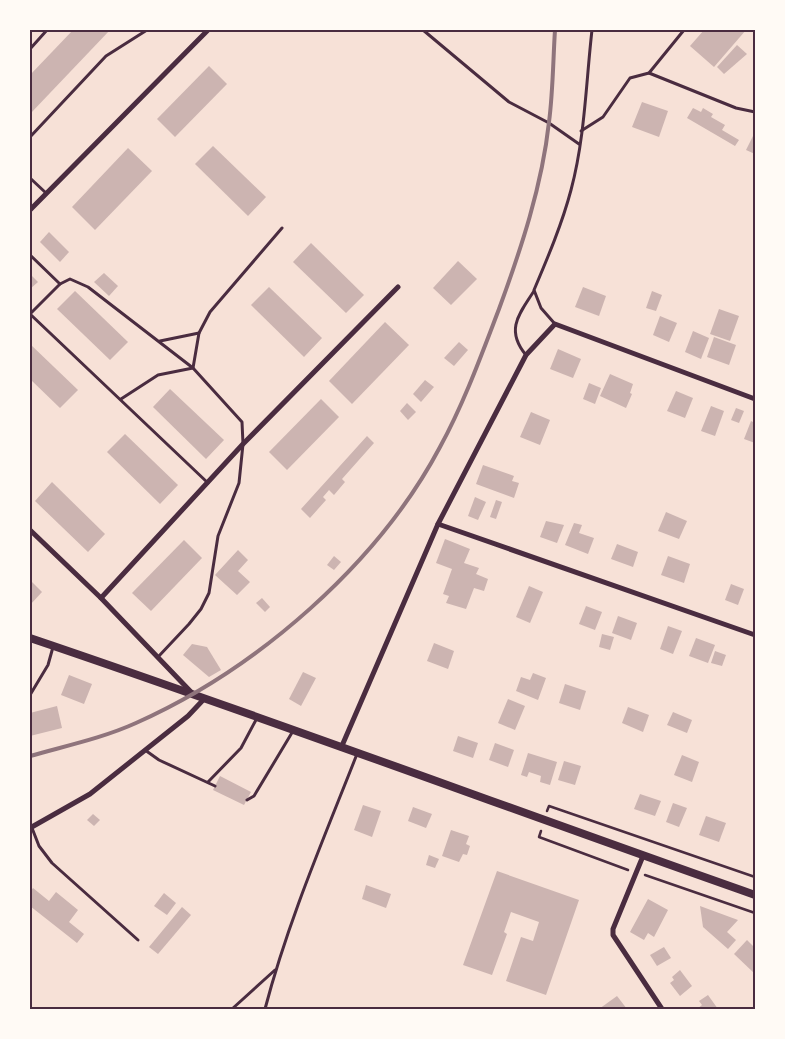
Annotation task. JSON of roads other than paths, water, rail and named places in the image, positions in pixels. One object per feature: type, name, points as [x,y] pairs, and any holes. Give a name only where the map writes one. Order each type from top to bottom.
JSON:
[{"type":"main road","points":[[30,638],[206,697],[257,718],[755,895]]},
{"type":"street","points":[[30,210],[208,30]]},
{"type":"street","points":[[100,598],[208,484],[243,444],[398,287]]},
{"type":"street","points":[[341,748],[438,524],[526,355],[555,324],[755,399]]},
{"type":"street","points":[[438,524],[755,635]]},
{"type":"street","points":[[30,530],[193,693]]},
{"type":"street","points":[[31,828],[90,794],[144,749],[188,716],[206,697]]},
{"type":"street","points":[[643,856],[613,929],[613,935],[662,1009]]},
{"type":"lane","points":[[30,48],[47,30]]},
{"type":"lane","points":[[30,137],[106,56],[148,30]]},
{"type":"lane","points":[[423,30],[509,102],[549,123],[580,144]]},
{"type":"lane","points":[[526,355],[517,344],[515,333],[517,316],[534,290],[556,240],[572,189],[580,144],[592,30]]},
{"type":"lane","points":[[649,74],[684,30]]},
{"type":"lane","points":[[580,132],[603,117],[630,78],[649,74],[736,108],[755,112]]},
{"type":"lane","points":[[30,178],[46,193]]},
{"type":"lane","points":[[193,368],[199,333],[210,312],[282,228]]},
{"type":"lane","points":[[30,255],[60,284]]},
{"type":"lane","points":[[158,657],[201,609],[209,593],[218,536],[239,483],[243,444],[242,422],[193,368],[88,287],[70,279],[60,284],[30,314],[208,484]]},
{"type":"lane","points":[[534,290],[541,308],[555,324]]},
{"type":"lane","points":[[159,341],[199,333]]},
{"type":"lane","points":[[121,399],[158,375],[193,368]]},
{"type":"lane","points":[[30,695],[48,665],[54,646]]},
{"type":"lane","points":[[208,782],[241,748],[257,718]]},
{"type":"lane","points":[[247,800],[254,796],[294,730]]},
{"type":"lane","points":[[144,749],[160,760],[215,786]]},
{"type":"lane","points":[[265,1009],[275,970],[310,871],[358,753]]},
{"type":"lane","points":[[31,828],[40,846],[52,863],[138,940]]},
{"type":"lane","points":[[232,1009],[275,970]]},
{"type":"railway","points":[[30,756],[97,737],[136,723],[226,674],[269,643],[310,609],[348,572],[383,532],[414,490],[449,430],[479,362],[523,240],[546,146],[555,30]]}]
